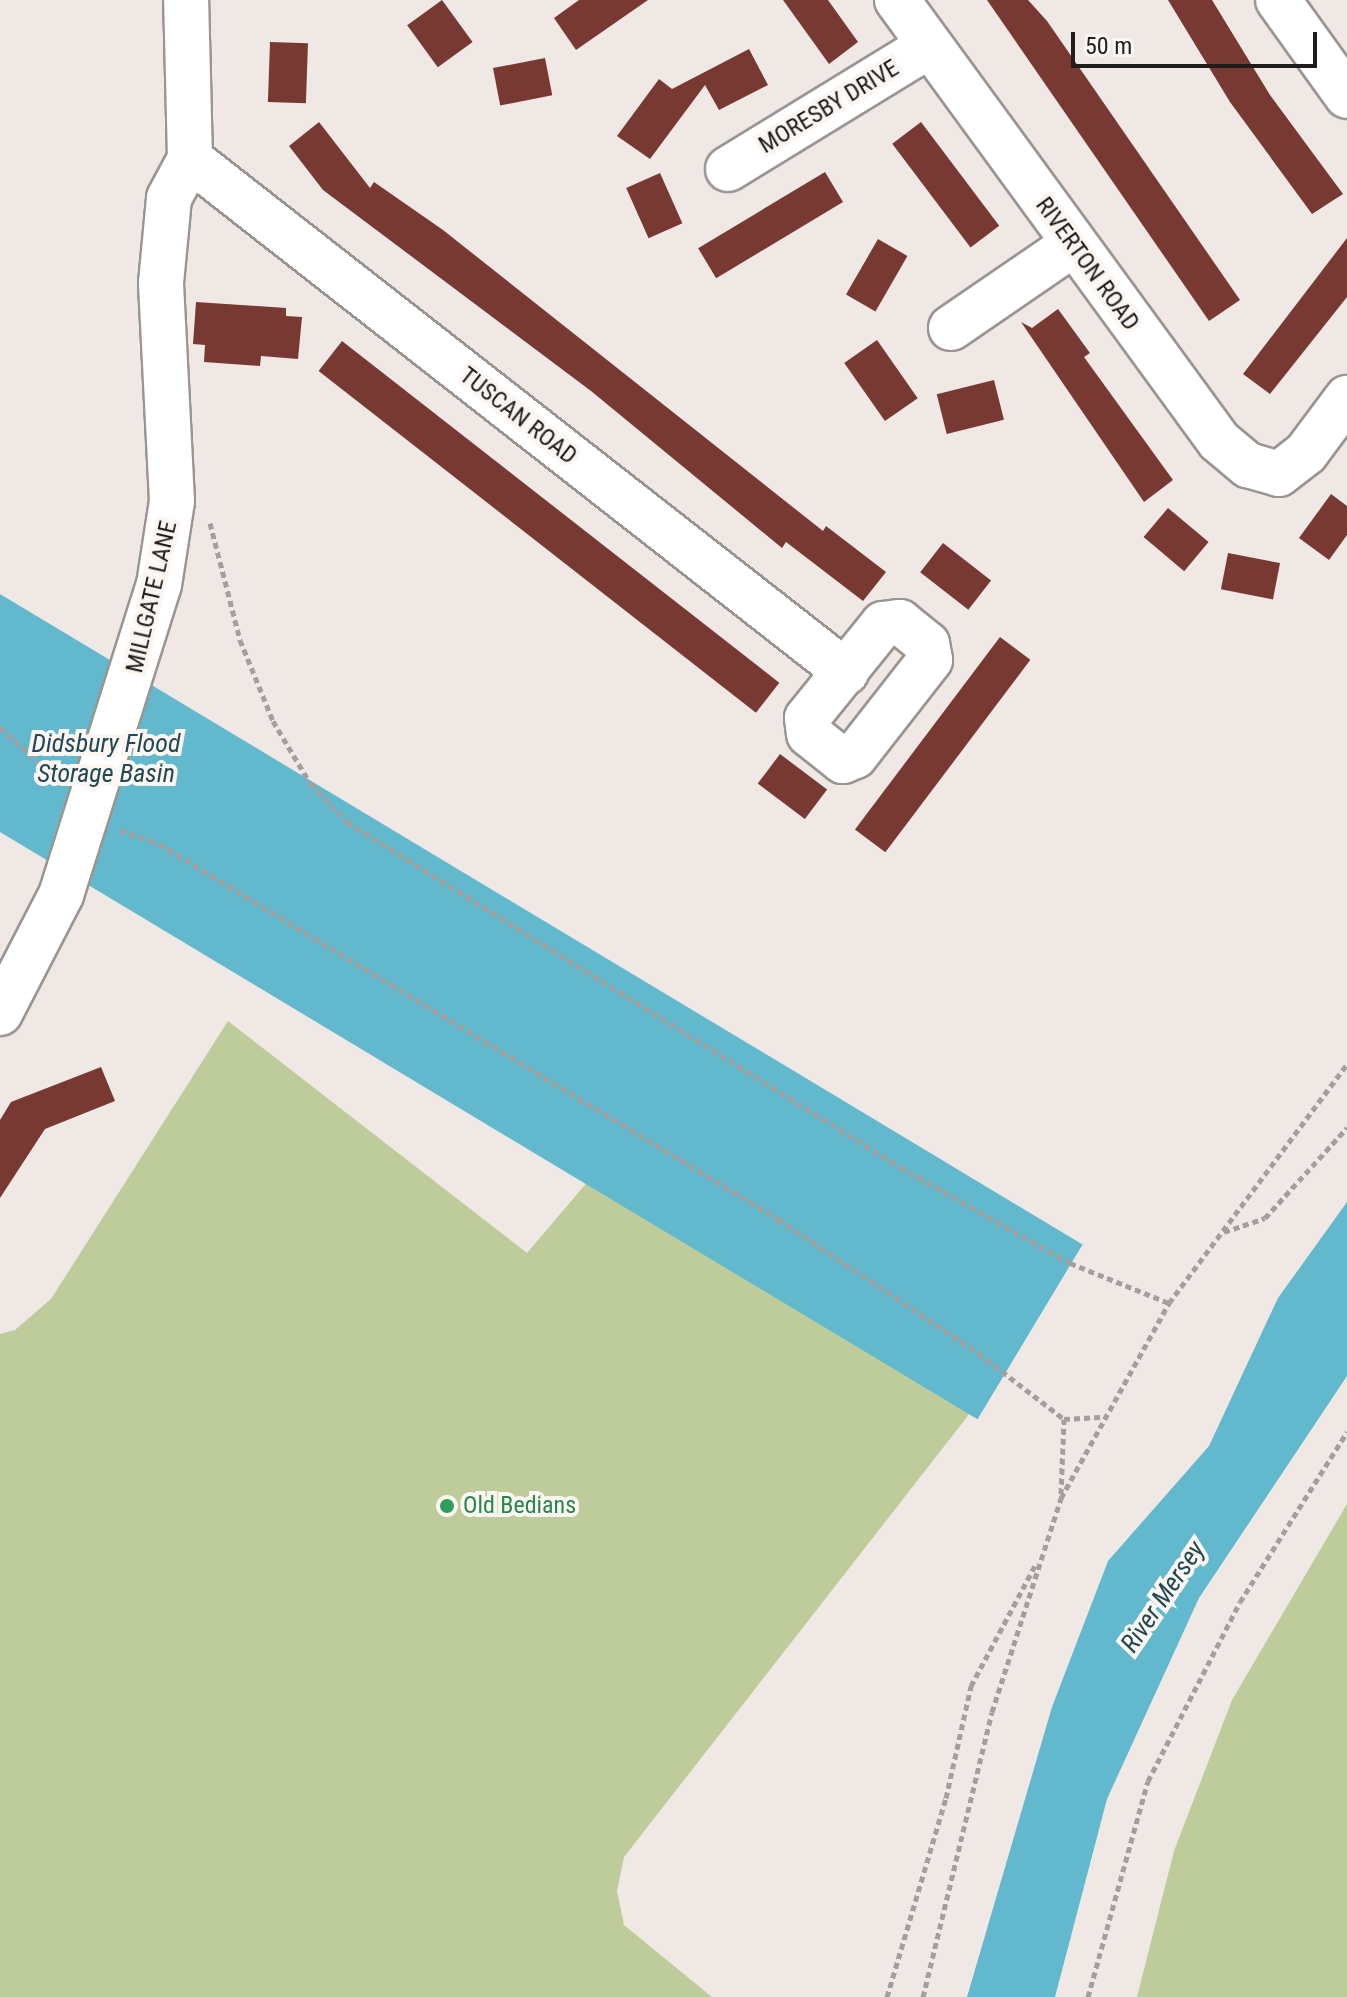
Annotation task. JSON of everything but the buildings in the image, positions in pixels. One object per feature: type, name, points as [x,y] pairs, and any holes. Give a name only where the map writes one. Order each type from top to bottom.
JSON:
[{"type":"street","points":[[186,0],[190,159]]},
{"type":"street","name":"RIVERTON ROAD","points":[[897,0],[1072,245],[1219,441],[1248,465],[1279,474],[1306,453],[1347,398]]},
{"type":"street","points":[[1278,0],[1347,96]]},
{"type":"street","name":"MORESBY DRIVE","points":[[728,169],[929,46]]},
{"type":"street","name":"TUSCAN ROAD","points":[[190,159],[846,672]]},
{"type":"street","name":"MILLGATE LANE","points":[[0,1013],[42,939],[91,813],[159,585],[172,501],[161,283],[169,198],[190,159]]},
{"type":"street","points":[[951,328],[1072,245]]},
{"type":"path","points":[[207,512],[240,640],[273,721],[310,783],[347,822],[900,1167],[1070,1263],[1169,1303]]},
{"type":"path","points":[[0,727],[91,813],[159,844],[778,1219],[978,1353],[1064,1419],[1100,1417]]},
{"type":"path","points":[[923,1997],[992,1712],[1061,1498],[1100,1417],[1169,1303],[1347,1064]]},
{"type":"path","points":[[1223,1233],[1265,1218],[1347,1128]]},
{"type":"path","points":[[1061,1498],[1064,1419]]},
{"type":"path","points":[[1088,1997],[1148,1781],[1240,1602],[1347,1432]]},
{"type":"path","points":[[887,1997],[946,1798],[971,1686],[1045,1547]]},
{"type":"green space","name":"Old Bedians","points":[[228,1021],[527,1253],[607,1159],[988,1390],[624,1857],[617,1891],[624,1925],[712,1997],[0,1997],[0,1334],[15,1330],[51,1299]]},
{"type":"green space","points":[[1347,1504],[1347,1997],[1137,1997],[1174,1851],[1232,1700]]},
{"type":"water","name":"Didsbury Flood Storage Basin","points":[[0,594],[1083,1244],[978,1419],[0,832]]},
{"type":"water","name":"River Mersey","points":[[1347,1202],[1347,1376],[1199,1598],[1107,1799],[1055,1997],[967,1997],[1052,1707],[1108,1561],[1209,1446],[1278,1298]]},
{"type":"place","name":"Old Bedians","points":[[447,1506]]}]
